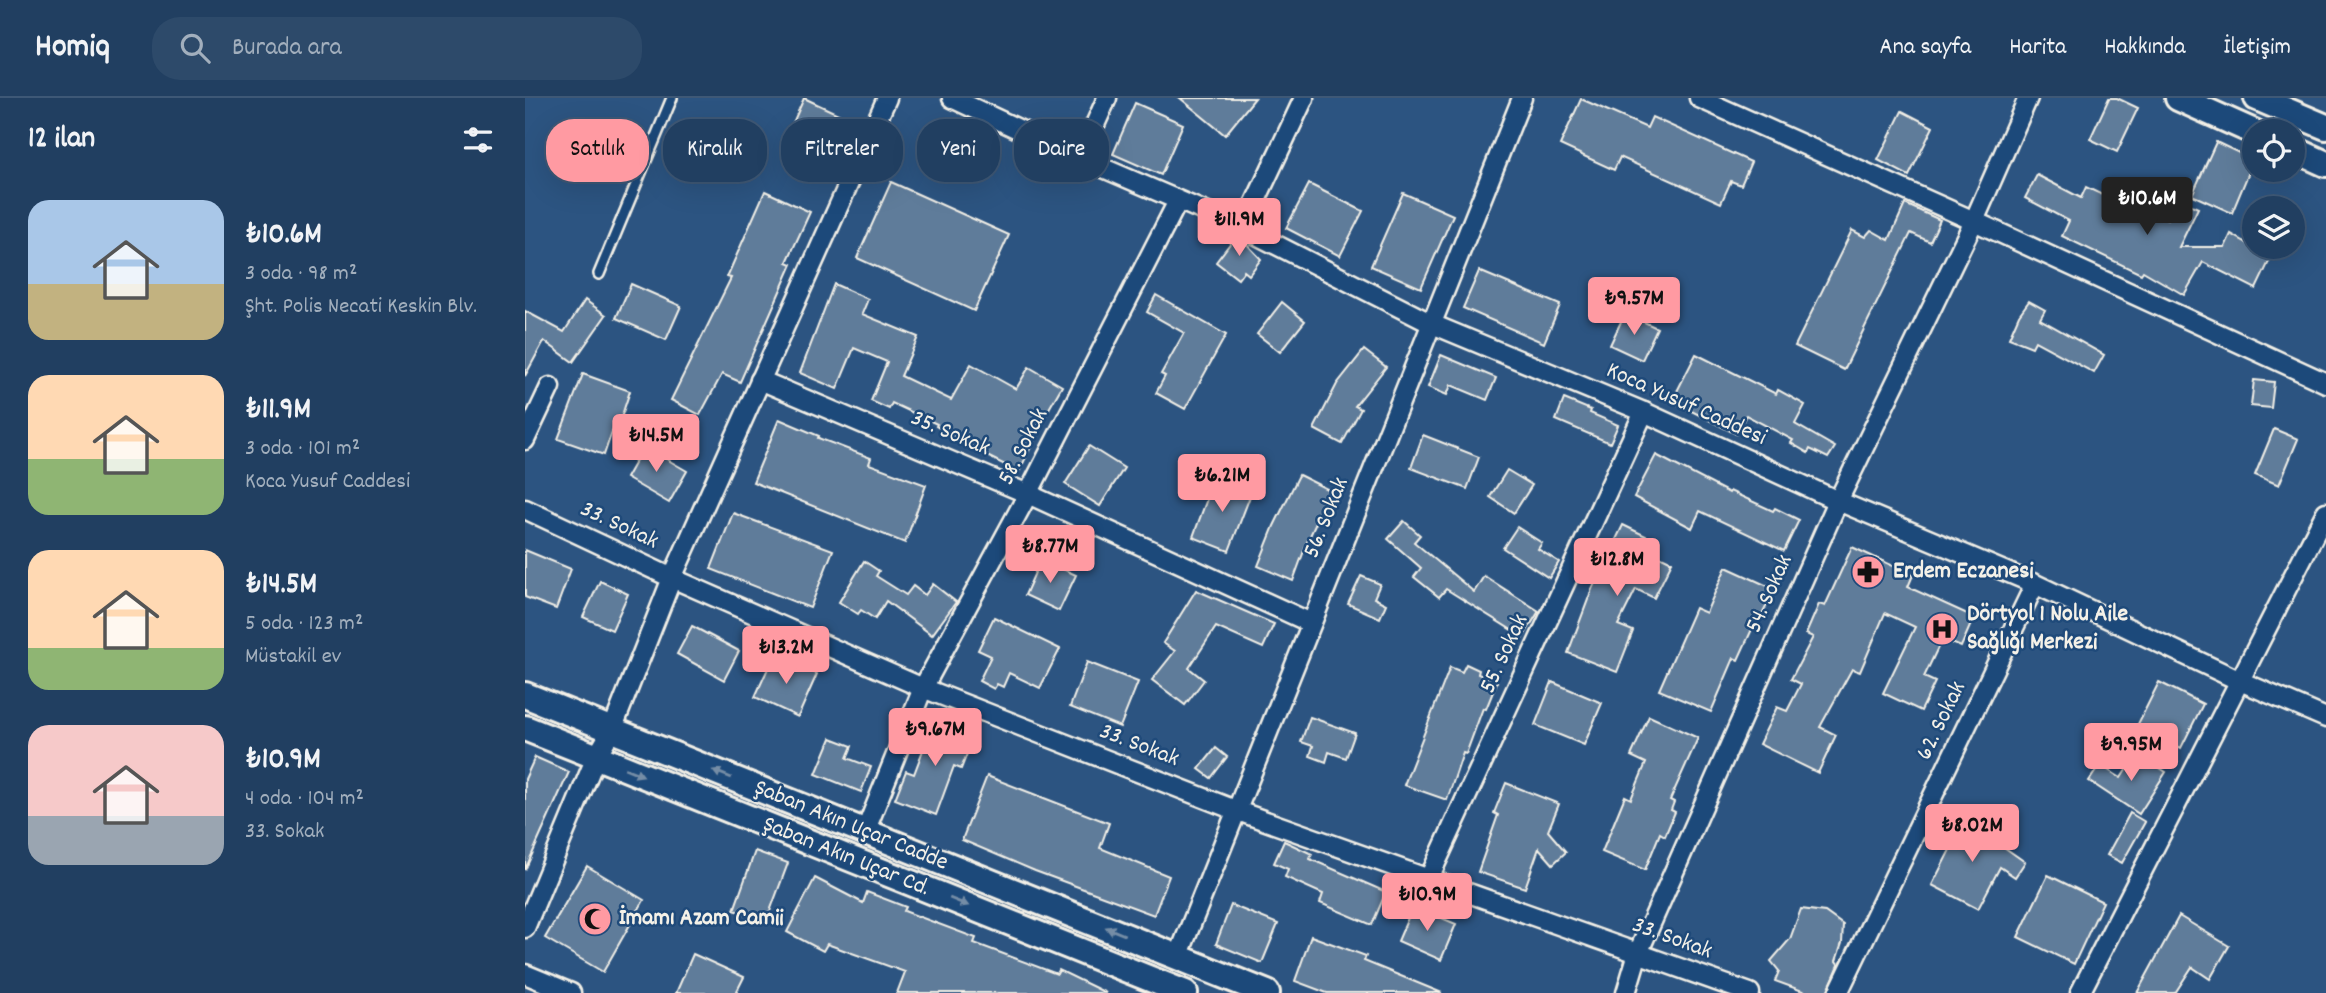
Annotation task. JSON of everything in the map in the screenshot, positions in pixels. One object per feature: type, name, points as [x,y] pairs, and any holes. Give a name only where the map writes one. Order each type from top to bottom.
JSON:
[{"type":"main road","points":[[2178,98],[2242,127]]},
{"type":"main road","points":[[2257,98],[2284,103],[2326,127]]},
{"type":"main road","points":[[2305,154],[2326,164]]},
{"type":"main road","name":"Şaban Akın Uçar Cadde","points":[[525,695],[1267,993]]},
{"type":"main road","name":"Şaban Akın Uçar Cd.","points":[[525,728],[1172,990]]},
{"type":"main road","points":[[1172,990],[1178,957]]},
{"type":"street","points":[[525,928],[596,757],[612,730],[672,578],[887,98]]},
{"type":"street","name":"Koca Yusuf Caddesi","points":[[952,98],[1014,127]]},
{"type":"street","points":[[1098,119],[1107,98]]},
{"type":"street","points":[[1243,228],[1304,98]]},
{"type":"street","name":"56. Sokak","points":[[1178,957],[1522,98]]},
{"type":"street","points":[[1699,98],[2326,383]]},
{"type":"street","name":"54. Sokak","points":[[1626,993],[1638,953],[1838,501],[1974,221],[2028,98]]},
{"type":"street","name":"Koca Yusuf Caddesi","points":[[1109,171],[1243,228],[1432,324],[1644,412],[1838,501],[2035,584],[2240,681],[2326,718]]},
{"type":"street","name":"58. Sokak","points":[[865,832],[923,688],[1028,494],[1178,201]]},
{"type":"street","name":"35. Sokak","points":[[760,380],[1028,494],[1311,623]]},
{"type":"street","points":[[525,440],[549,387]]},
{"type":"street","name":"55. Sokak","points":[[1429,878],[1644,412]]},
{"type":"street","name":"33. Sokak","points":[[525,509],[672,578],[923,688],[1235,810],[1750,993]]},
{"type":"street","points":[[2080,993],[2326,512]]},
{"type":"street","name":"62. Sokak","points":[[1838,993],[2035,584]]},
{"type":"street","points":[[525,974],[572,993]]},
{"type":"lane","points":[[599,274],[673,98]]},
{"type":"building","points":[[804,98],[849,119],[795,119]]},
{"type":"building","points":[[1180,98],[1255,98],[1225,135]]},
{"type":"building","points":[[2109,98],[2117,98],[2138,108],[2117,152],[2090,139]]},
{"type":"building","points":[[1581,99],[1647,128],[1652,117],[1751,162],[1741,185],[1731,181],[1721,203],[1620,157],[1614,170],[1560,145]]},
{"type":"building","points":[[1135,103],[1183,124],[1161,175],[1113,154]]},
{"type":"building","points":[[1902,111],[1933,127],[1909,176],[1878,160]]},
{"type":"building","points":[[2216,142],[2242,154],[2242,182],[2245,182],[2232,213],[2192,195]]},
{"type":"building","points":[[2037,175],[2081,198],[2086,187],[2125,206],[2127,201],[2168,219],[2177,198],[2198,208],[2179,247],[2225,247],[2231,234],[2242,240],[2242,259],[2270,259],[2256,289],[2203,262],[2184,295],[2143,271],[2141,274],[2062,236],[2069,221],[2025,198]]},
{"type":"building","points":[[891,182],[1009,235],[974,311],[857,258]]},
{"type":"building","points":[[1309,184],[1363,211],[1340,256],[1286,228]]},
{"type":"building","points":[[765,191],[810,212],[787,262],[792,264],[740,382],[722,374],[700,415],[671,400],[731,278],[727,277]]},
{"type":"building","points":[[1403,193],[1453,215],[1421,288],[1371,266]]},
{"type":"building","points":[[1905,204],[1940,220],[1930,242],[1911,233],[1844,370],[1795,346],[1852,230],[1865,237],[1871,230],[1889,240]]},
{"type":"building","points":[[1235,237],[1244,241],[1261,259],[1249,275],[1244,271],[1238,279],[1216,262]]},
{"type":"building","points":[[1479,271],[1560,305],[1544,343],[1463,308]]},
{"type":"building","points":[[631,284],[681,306],[666,340],[616,318]]},
{"type":"building","points":[[834,284],[868,299],[862,314],[918,337],[901,376],[951,400],[971,364],[1016,389],[1029,367],[1062,386],[1035,433],[1037,434],[1019,472],[985,455],[936,426],[937,424],[892,403],[889,409],[871,401],[887,362],[854,348],[837,389],[800,373]]},
{"type":"building","points":[[1156,295],[1226,335],[1185,409],[1156,393],[1165,376],[1161,374],[1184,333],[1147,312]]},
{"type":"building","points":[[585,300],[606,315],[573,362],[544,341],[525,376],[525,311],[564,332]]},
{"type":"building","points":[[2029,301],[2045,310],[2040,319],[2104,355],[2094,373],[2035,341],[2032,347],[2009,338],[2019,315]]},
{"type":"building","points":[[1282,302],[1305,321],[1280,352],[1257,334]]},
{"type":"building","points":[[1625,313],[1657,328],[1642,360],[1610,345]]},
{"type":"building","points":[[1364,350],[1386,367],[1355,406],[1361,409],[1342,444],[1314,429],[1337,384]]},
{"type":"building","points":[[1696,354],[1776,394],[1778,390],[1805,405],[1795,424],[1835,447],[1828,458],[1810,449],[1808,453],[1791,443],[1793,440],[1746,415],[1736,434],[1672,401]]},
{"type":"building","points":[[1441,355],[1496,378],[1487,400],[1451,385],[1447,395],[1428,387]]},
{"type":"building","points":[[583,374],[630,391],[604,455],[558,439]]},
{"type":"building","points":[[2254,380],[2274,382],[2271,408],[2251,406]]},
{"type":"building","points":[[1564,399],[1618,425],[1610,443],[1556,420]]},
{"type":"building","points":[[779,419],[819,436],[818,438],[871,458],[869,464],[926,485],[905,543],[753,482]]},
{"type":"building","points":[[2274,429],[2298,439],[2279,485],[2255,475]]},
{"type":"building","points":[[1423,435],[1479,457],[1467,489],[1411,468]]},
{"type":"building","points":[[644,446],[687,471],[669,503],[626,478]]},
{"type":"building","points":[[1089,446],[1124,468],[1100,506],[1065,484]]},
{"type":"building","points":[[1656,455],[1729,493],[1730,491],[1773,511],[1775,508],[1799,520],[1784,551],[1700,511],[1692,528],[1634,497]]},
{"type":"building","points":[[1507,470],[1532,485],[1514,513],[1490,497]]},
{"type":"building","points":[[1299,475],[1331,491],[1308,540],[1293,581],[1258,566]]},
{"type":"building","points":[[1215,477],[1252,491],[1229,551],[1193,537]]},
{"type":"building","points":[[733,513],[833,550],[810,608],[711,569]]},
{"type":"building","points":[[1404,521],[1420,535],[1414,542],[1474,592],[1484,576],[1539,611],[1523,637],[1446,589],[1439,597],[1414,577],[1421,568],[1388,539]]},
{"type":"building","points":[[1623,525],[1656,541],[1651,552],[1672,562],[1654,598],[1636,589],[1618,625],[1633,631],[1617,672],[1568,653],[1592,589]]},
{"type":"building","points":[[1517,527],[1542,543],[1538,549],[1559,562],[1549,578],[1503,548]]},
{"type":"building","points":[[1852,547],[1913,575],[1908,587],[1974,617],[1961,647],[1945,640],[1944,643],[1941,641],[1924,677],[1935,682],[1921,711],[1883,693],[1915,627],[1885,613],[1860,672],[1852,669],[1820,727],[1836,735],[1818,773],[1759,744],[1777,707],[1787,711],[1801,684],[1791,679],[1813,637],[1806,634],[1819,604],[1825,606]]},
{"type":"building","points":[[525,550],[571,569],[556,609],[525,597]]},
{"type":"building","points":[[1041,559],[1076,575],[1059,611],[1025,595]]},
{"type":"building","points":[[864,561],[879,571],[876,576],[906,595],[913,586],[925,595],[933,584],[956,602],[932,635],[886,601],[875,619],[861,610],[858,614],[839,602]]},
{"type":"building","points":[[1726,567],[1770,587],[1764,599],[1769,601],[1761,617],[1758,616],[1738,660],[1734,658],[1711,712],[1659,690],[1695,608],[1706,613]]},
{"type":"building","points":[[1361,576],[1380,584],[1374,598],[1386,604],[1380,618],[1348,604]]},
{"type":"building","points":[[600,581],[628,594],[612,630],[583,617]]},
{"type":"building","points":[[1196,590],[1274,624],[1263,648],[1216,627],[1189,668],[1204,680],[1185,705],[1152,680],[1175,651],[1163,643]]},
{"type":"building","points":[[994,617],[1060,649],[1040,688],[1009,673],[1003,687],[997,684],[994,689],[979,681],[991,656],[978,650]]},
{"type":"building","points":[[692,626],[739,651],[724,680],[677,654]]},
{"type":"building","points":[[774,655],[817,674],[798,717],[755,697]]},
{"type":"building","points":[[1087,662],[1138,682],[1120,727],[1070,707]]},
{"type":"building","points":[[1466,664],[1479,670],[1478,674],[1497,682],[1486,709],[1483,708],[1466,754],[1463,753],[1447,800],[1404,785],[1450,667],[1462,672]]},
{"type":"building","points":[[1552,682],[1602,703],[1584,745],[1535,725]]},
{"type":"building","points":[[2159,682],[2203,704],[2181,748],[2137,726]]},
{"type":"building","points":[[1649,716],[1698,738],[1670,800],[1674,802],[1671,810],[1675,812],[1665,836],[1660,833],[1645,870],[1602,852],[1625,796],[1631,799],[1646,763],[1631,756]]},
{"type":"building","points":[[1310,717],[1355,733],[1346,758],[1329,752],[1326,762],[1310,756],[1313,746],[1301,742]]},
{"type":"building","points":[[934,721],[974,736],[961,769],[954,766],[936,815],[895,799],[906,771],[914,774]]},
{"type":"building","points":[[831,738],[852,746],[847,758],[871,767],[861,792],[816,774]]},
{"type":"building","points":[[1216,748],[1227,757],[1211,778],[1199,769]]},
{"type":"building","points":[[2137,753],[2166,772],[2139,814],[2089,781],[2100,765],[2121,778]]},
{"type":"building","points":[[535,757],[569,772],[525,870],[525,779]]},
{"type":"building","points":[[987,776],[1109,823],[1100,848],[1169,876],[1154,915],[1035,871],[962,840]]},
{"type":"building","points":[[1506,783],[1559,804],[1548,831],[1566,852],[1553,864],[1539,848],[1525,888],[1478,872],[1498,815],[1494,813]]},
{"type":"building","points":[[2130,813],[2145,822],[2122,863],[2107,855]]},
{"type":"building","points":[[1943,818],[1977,837],[1981,831],[2025,862],[2015,877],[2000,867],[1978,909],[1932,885],[1954,842],[1935,832]]},
{"type":"building","points":[[1284,841],[1312,854],[1310,859],[1386,892],[1372,925],[1320,903],[1323,894],[1285,877],[1288,869],[1274,863]]},
{"type":"building","points":[[755,851],[788,863],[766,922],[734,910]]},
{"type":"building","name":"İmamı Azam Camii","points":[[587,866],[644,900],[603,972],[545,938]]},
{"type":"building","points":[[2048,875],[2103,902],[2074,964],[2018,937]]},
{"type":"building","points":[[815,878],[863,903],[867,892],[906,907],[904,911],[976,938],[974,943],[1057,974],[1059,970],[1106,993],[897,993],[905,972],[827,944],[823,951],[787,932]]},
{"type":"building","points":[[1231,905],[1278,924],[1262,963],[1216,944]]},
{"type":"building","points":[[1413,906],[1456,924],[1441,960],[1398,941]]},
{"type":"building","points":[[1801,909],[1825,912],[1843,925],[1842,943],[1836,961],[1839,965],[1827,993],[1808,993],[1775,981],[1779,971],[1771,961],[1790,939]]},
{"type":"building","points":[[2179,916],[2229,946],[2210,979],[2192,967],[2175,993],[2137,993]]},
{"type":"building","points":[[1311,936],[1366,956],[1364,961],[1442,993],[1327,993],[1295,981]]},
{"type":"building","points":[[693,954],[744,977],[736,993],[676,993]]},
{"type":"place","name":"Erdem Eczanesi","points":[[1868,572]]},
{"type":"place","name":"Dörtyol 1 Nolu Aile Sağlığı Merkezi","points":[[1942,629]]},
{"type":"place","name":"İmamı Azam Camii","points":[[595,919]]}]
